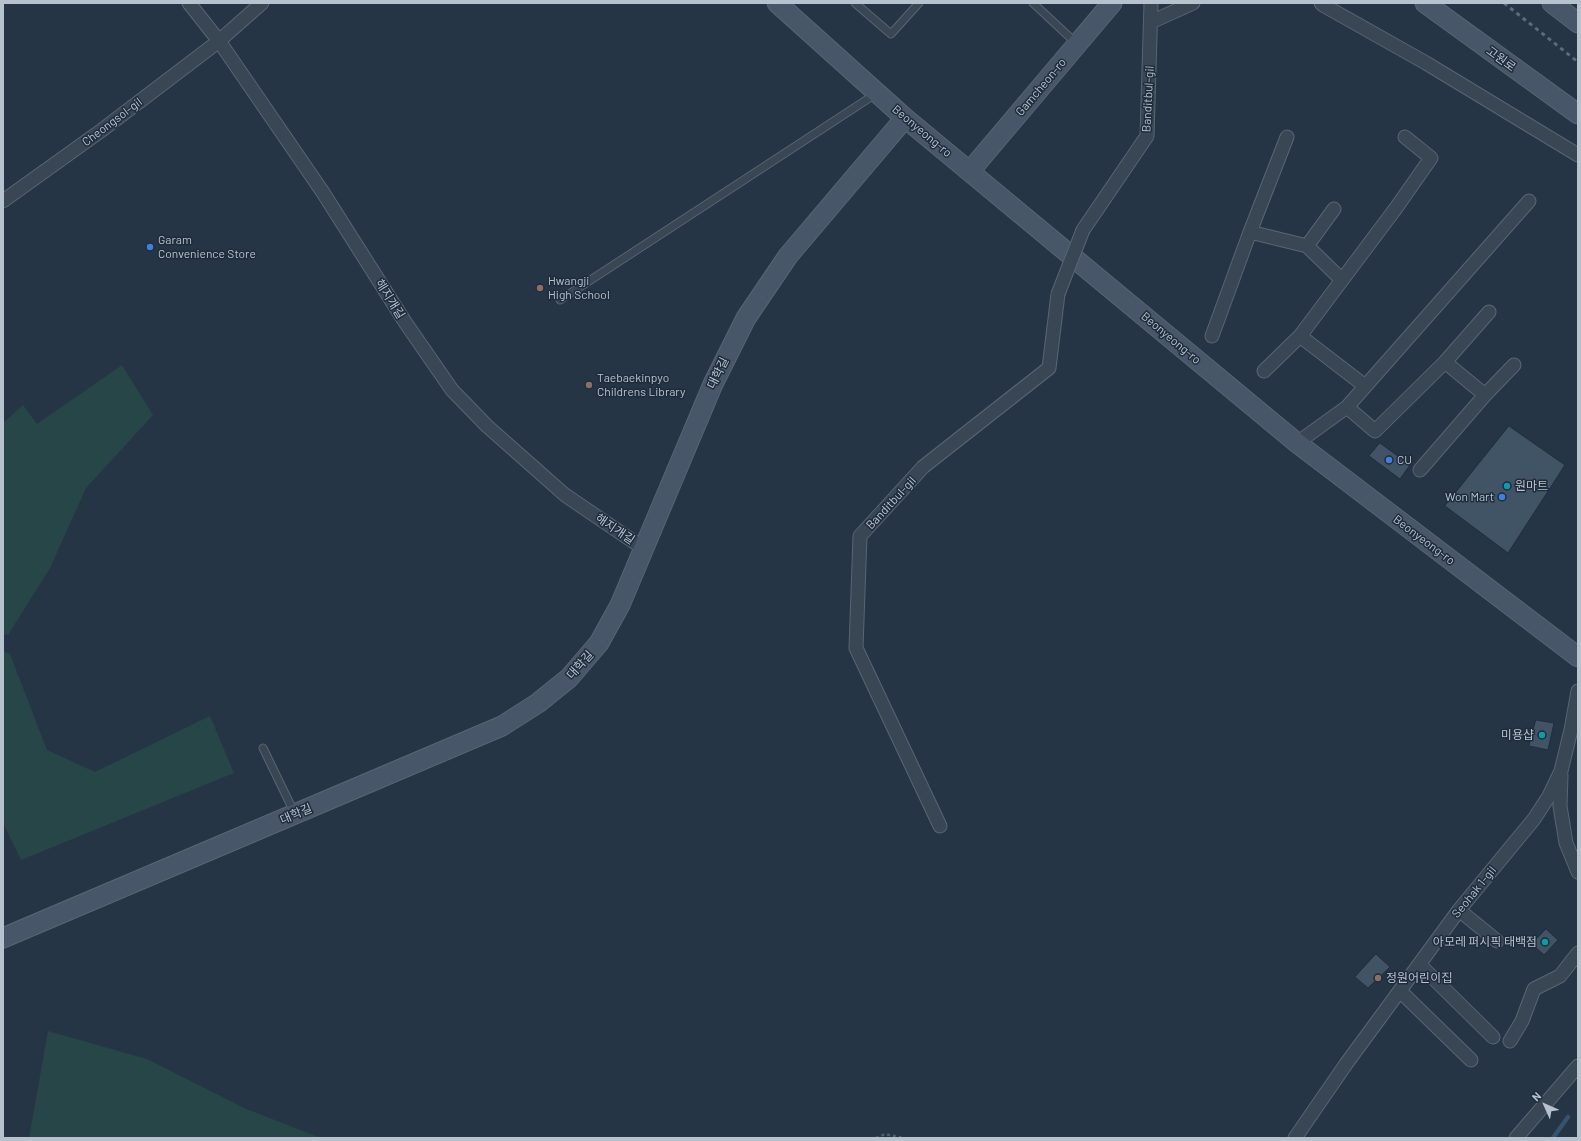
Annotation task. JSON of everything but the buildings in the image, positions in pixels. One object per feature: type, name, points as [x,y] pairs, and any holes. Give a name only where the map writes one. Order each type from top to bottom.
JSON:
[{"type":"street","name":"해지개길","points":[[189,3],[219,42],[322,191],[405,322],[452,390],[487,426],[565,495],[643,548]]},
{"type":"street","name":"Cheongsol-gil","points":[[3,201],[102,130],[219,42],[262,3]]},
{"type":"street","name":"Beonyeong-ro","points":[[777,3],[906,118],[1297,443],[1578,657]]},
{"type":"street","name":"Gamcheon-ro","points":[[970,171],[1112,3]]},
{"type":"street","name":"Banditbul-gil","points":[[940,826],[856,648],[860,536],[924,467],[1049,368],[1058,294],[1083,230],[1147,136],[1151,3]]},
{"type":"street","points":[[1151,22],[1193,3]]},
{"type":"street","points":[[1321,3],[1426,63],[1578,155]]},
{"type":"street","name":"고원로","points":[[1425,3],[1578,114]]},
{"type":"street","points":[[1552,3],[1578,23]]},
{"type":"street","name":"대학길","points":[[3,938],[502,726],[538,703],[569,678],[599,643],[620,605],[713,384],[746,318],[788,256],[906,118]]},
{"type":"street","points":[[1212,336],[1287,137]]},
{"type":"street","points":[[1264,371],[1300,336],[1431,158],[1405,137]]},
{"type":"street","points":[[1297,443],[1347,407],[1529,201]]},
{"type":"street","points":[[1307,246],[1334,209]]},
{"type":"street","points":[[1250,232],[1307,246],[1342,280]]},
{"type":"street","points":[[1347,407],[1375,431],[1445,362],[1489,312]]},
{"type":"street","points":[[1300,336],[1365,386]]},
{"type":"street","points":[[1445,362],[1485,395]]},
{"type":"street","points":[[1420,470],[1485,395],[1514,365]]},
{"type":"street","name":"Seohak 1-gil","points":[[1295,1138],[1346,1064],[1459,910],[1534,819],[1549,796],[1561,771],[1571,730],[1578,691]]},
{"type":"street","points":[[1561,771],[1560,806],[1566,843],[1578,872]]},
{"type":"street","points":[[1459,910],[1497,941]]},
{"type":"street","points":[[1510,1041],[1522,1022],[1534,989],[1560,976],[1578,953]]},
{"type":"street","points":[[1420,965],[1493,1037]]},
{"type":"street","points":[[1400,991],[1471,1060]]},
{"type":"street","points":[[1516,1138],[1578,1066]]},
{"type":"lane","points":[[855,3],[891,34],[919,3]]},
{"type":"lane","points":[[1033,3],[1077,44]]},
{"type":"lane","points":[[560,300],[877,93]]},
{"type":"lane","points":[[263,748],[295,814]]},
{"type":"path","points":[[876,1138],[885,1134],[903,1138]]},
{"type":"green space","points":[[122,365],[153,415],[86,488],[50,568],[8,635],[3,634],[3,423],[23,405],[37,424]]},
{"type":"green space","points":[[3,651],[10,654],[47,750],[95,772],[210,716],[234,773],[21,860],[3,823]]},
{"type":"green space","points":[[48,1031],[147,1059],[244,1108],[321,1138],[29,1138]]},
{"type":"waterway","points":[[1553,1138],[1568,1117]]},
{"type":"railway","points":[[1504,3],[1578,62]]},
{"type":"place","name":"Garam Convenience Store","points":[[150,247]]},
{"type":"place","name":"Hwangji High School","points":[[540,288]]},
{"type":"place","name":"Taebaekinpyo Childrens Library","points":[[589,385]]},
{"type":"place","name":"CU","points":[[1389,460]]},
{"type":"place","name":"원마트","points":[[1507,486]]},
{"type":"place","name":"Won Mart","points":[[1502,497]]},
{"type":"place","name":"미용샵","points":[[1542,735]]},
{"type":"place","name":"아모레 퍼시픽 태백점","points":[[1545,942]]},
{"type":"place","name":"정원어린이집","points":[[1378,978]]}]
